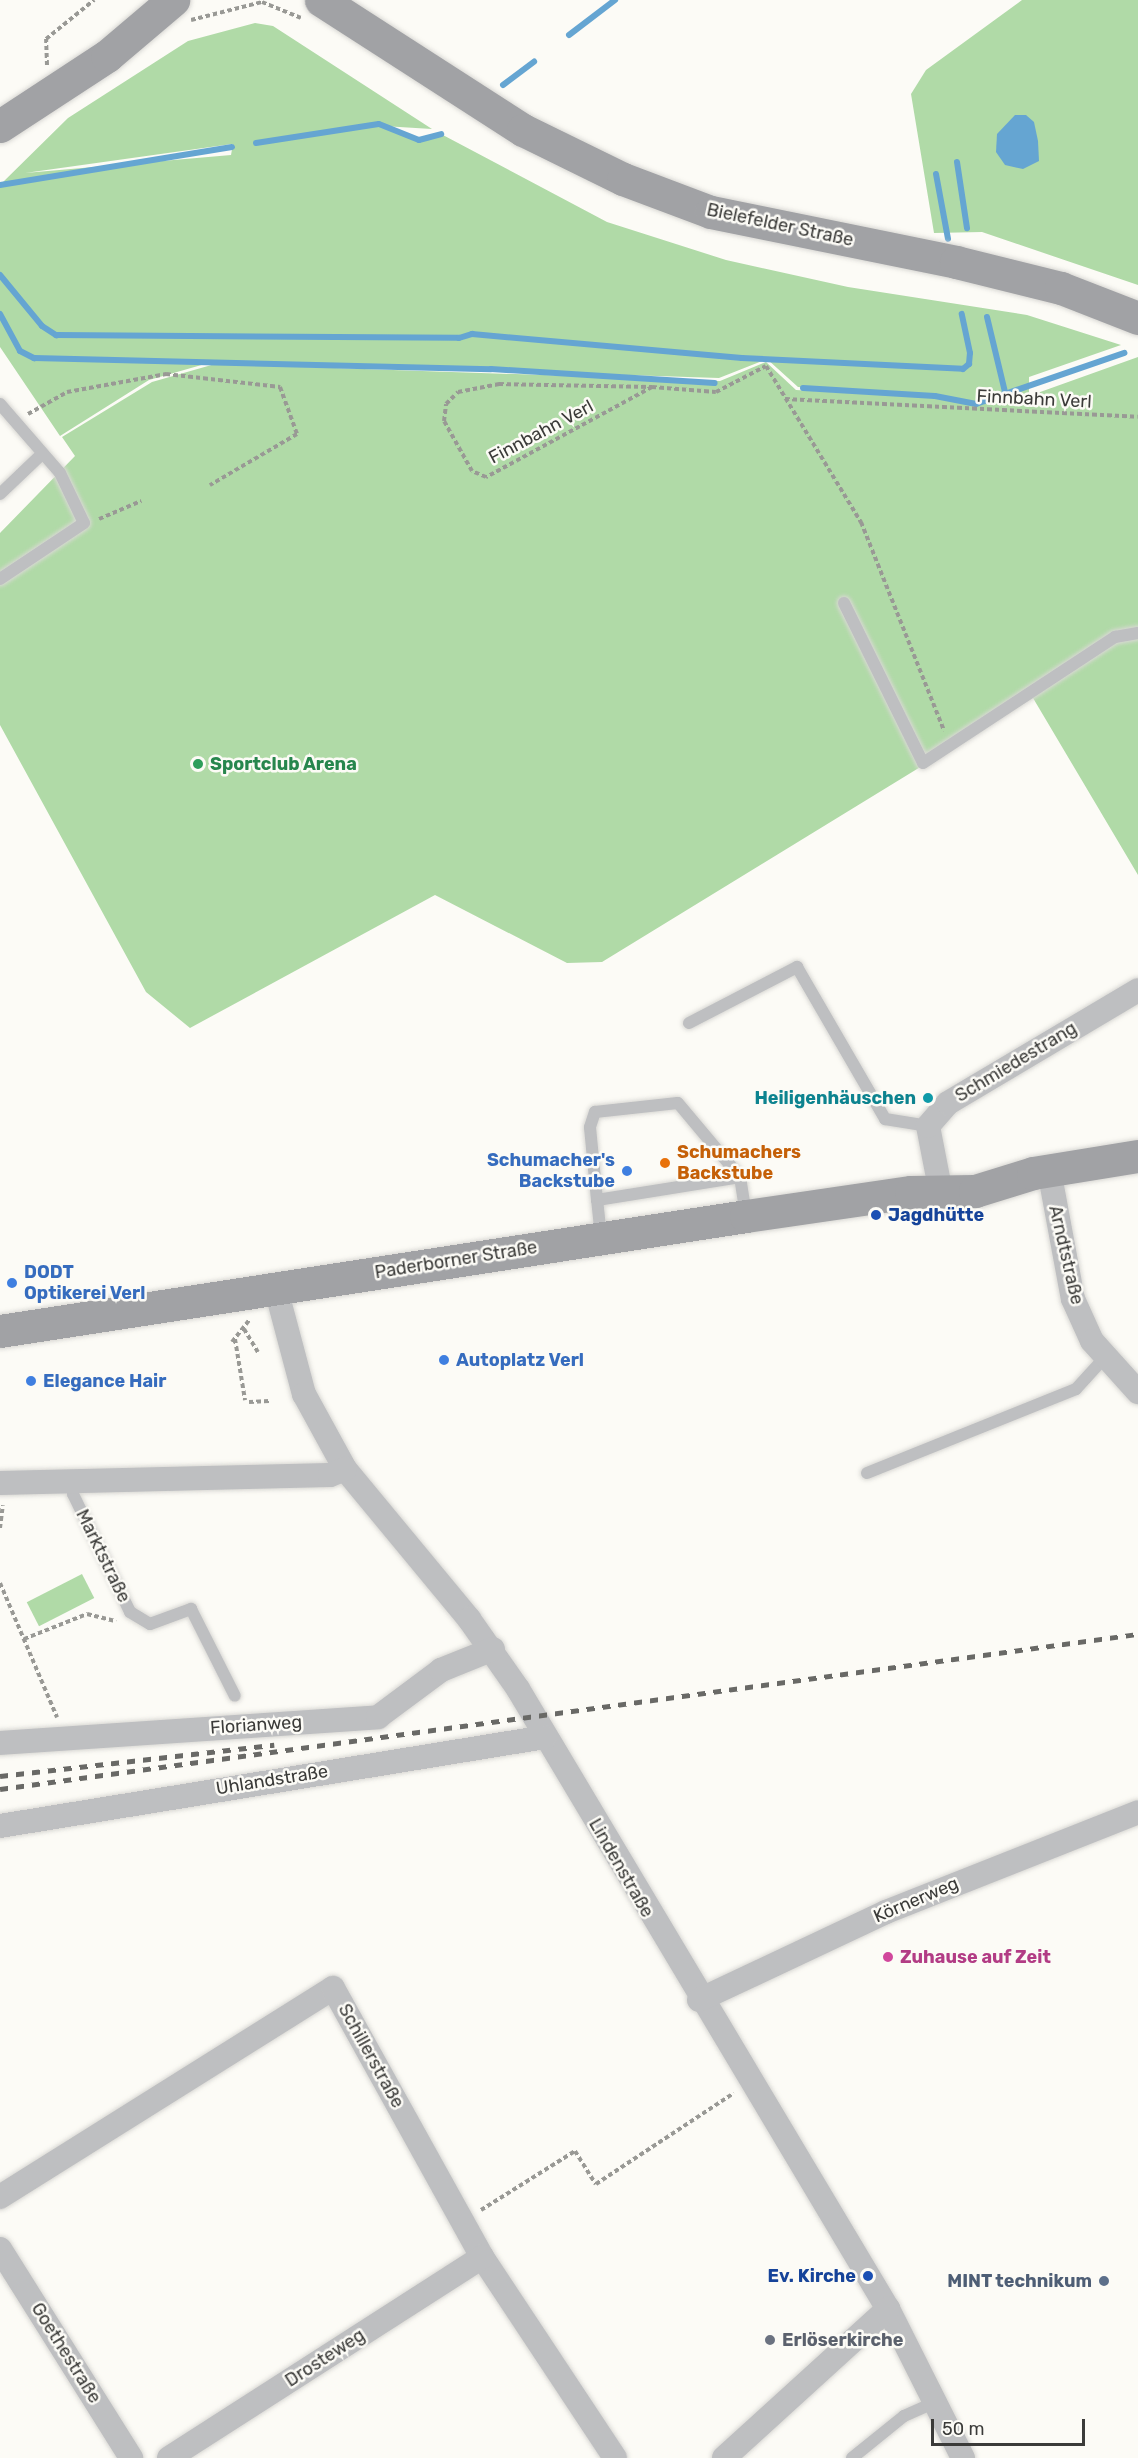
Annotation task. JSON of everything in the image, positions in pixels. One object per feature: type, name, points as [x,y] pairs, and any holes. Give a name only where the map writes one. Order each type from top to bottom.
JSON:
[{"type":"main road","points":[[65,79],[142,0]]},
{"type":"main road","points":[[0,126],[65,79],[107,56],[173,0]]},
{"type":"main road","name":"Bielefelder Straße","points":[[320,0],[523,129],[623,179],[711,212],[968,265],[1061,288],[1138,318]]},
{"type":"main road","name":"Paderborner Straße","points":[[0,1331],[746,1215],[930,1189],[993,1187],[1041,1172],[1138,1156]]},
{"type":"street","name":"Schmiedestrang","points":[[928,1126],[975,1084],[1138,990]]},
{"type":"street","points":[[928,1126],[930,1189]]},
{"type":"street","name":"Arndtstraße","points":[[1041,1172],[1073,1299],[1092,1341],[1138,1392]]},
{"type":"street","name":"Lindenstraße","points":[[276,1288],[304,1394],[345,1469],[493,1649],[699,2000],[888,2310],[963,2458]]},
{"type":"street","points":[[0,1483],[72,1479],[330,1475],[345,1469]]},
{"type":"street","name":"Florianweg","points":[[0,1743],[378,1716],[441,1670],[493,1649]]},
{"type":"street","name":"Uhlandstraße","points":[[0,1826],[545,1737]]},
{"type":"street","name":"Körnerweg","points":[[699,2000],[886,1912],[1138,1812]]},
{"type":"street","name":"Schillerstraße","points":[[0,2197],[333,1988],[482,2257],[615,2458]]},
{"type":"street","name":"Goethestraße","points":[[0,2249],[131,2458]]},
{"type":"street","name":"Drosteweg","points":[[169,2458],[482,2257]]},
{"type":"street","points":[[724,2458],[888,2310]]},
{"type":"lane","points":[[0,404],[40,455],[60,473],[84,523],[0,579]]},
{"type":"lane","points":[[0,494],[40,455]]},
{"type":"lane","points":[[844,603],[923,763],[1115,637],[1138,633]]},
{"type":"lane","points":[[689,1023],[797,968],[885,1119],[928,1126]]},
{"type":"lane","points":[[601,1237],[590,1127],[595,1112],[678,1103],[740,1177],[746,1215]]},
{"type":"lane","points":[[597,1200],[740,1177]]},
{"type":"lane","points":[[867,1473],[1076,1389],[1106,1356]]},
{"type":"lane","name":"Marktstraße","points":[[72,1479],[73,1494],[130,1612],[150,1624],[191,1609],[235,1696]]},
{"type":"lane","points":[[852,2458],[904,2416],[935,2402]]},
{"type":"path","points":[[65,79],[43,58],[46,39],[94,0]]},
{"type":"path","name":"Finnbahn Verl","points":[[652,387],[486,477],[472,471],[444,421],[446,404],[458,392],[499,384],[652,387],[716,392],[766,366],[861,522],[940,729],[951,734]]},
{"type":"path","points":[[15,422],[67,392],[166,374],[280,387],[297,434],[210,485]]},
{"type":"path","name":"Finnbahn Verl","points":[[785,399],[1138,417]]},
{"type":"path","points":[[84,523],[114,516],[141,501]]},
{"type":"path","points":[[249,1311],[244,1329],[234,1340],[247,1401],[269,1401]]},
{"type":"path","points":[[244,1329],[258,1352]]},
{"type":"path","points":[[0,1583],[64,1738]]},
{"type":"path","points":[[24,1639],[87,1614],[124,1623],[141,1618]]},
{"type":"path","points":[[462,2221],[574,2151],[596,2184],[749,2083]]},
{"type":"green space","points":[[1022,0],[1138,0],[1138,285],[982,232],[934,233],[911,94],[926,70]]},
{"type":"green space","points":[[255,23],[273,26],[432,129],[383,126],[419,140],[441,134],[607,222],[726,260],[848,287],[1027,315],[1121,345],[1029,377],[1029,396],[1138,357],[1138,875],[1033,698],[602,962],[567,963],[435,895],[190,1028],[146,992],[0,725],[0,533],[75,456],[62,437],[152,382],[215,364],[720,381],[766,362],[796,390],[968,400],[798,387],[767,359],[719,378],[212,362],[149,380],[60,436],[0,347],[0,185],[68,118],[188,41]],"holes":[[[233,144],[231,155],[25,173]]]},
{"type":"green space","points":[[82,1574],[94,1598],[39,1626],[27,1602]]},
{"type":"water","points":[[1015,115],[1026,115],[1034,122],[1038,141],[1039,161],[1023,169],[1005,165],[996,152],[997,134]]},
{"type":"waterway","points":[[569,35],[615,0]]},
{"type":"waterway","points":[[503,85],[534,62]]},
{"type":"waterway","points":[[256,143],[379,124],[419,140],[441,134]]},
{"type":"waterway","points":[[0,185],[232,147]]},
{"type":"waterway","points":[[957,162],[967,228]]},
{"type":"waterway","points":[[936,174],[948,239]]},
{"type":"waterway","points":[[0,275],[42,326],[56,335],[459,338],[472,334],[742,358],[963,369],[969,364],[970,353],[962,314]]},
{"type":"waterway","points":[[0,314],[20,351],[34,358],[491,369],[715,383]]},
{"type":"waterway","points":[[987,317],[1005,392]]},
{"type":"waterway","points":[[803,388],[935,396],[976,404],[1124,353]]},
{"type":"railway","points":[[0,1789],[1138,1634]]},
{"type":"railway","points":[[0,1776],[274,1745]]},
{"type":"place","name":"Sportclub Arena","points":[[198,764]]},
{"type":"place","name":"Heiligenhäuschen","points":[[928,1098]]},
{"type":"place","name":"Schumachers Backstube","points":[[665,1163]]},
{"type":"place","name":"Schumacher's Backstube","points":[[627,1171]]},
{"type":"place","name":"Jagdhütte","points":[[876,1215]]},
{"type":"place","name":"DODT Optikerei Verl","points":[[12,1283]]},
{"type":"place","name":"Autoplatz Verl","points":[[444,1360]]},
{"type":"place","name":"Elegance Hair","points":[[31,1381]]},
{"type":"place","name":"Zuhause auf Zeit","points":[[888,1957]]},
{"type":"place","name":"Ev. Kirche","points":[[868,2276]]},
{"type":"place","name":"MINT technikum","points":[[1104,2281]]},
{"type":"place","name":"Erlöserkirche","points":[[770,2340]]}]
